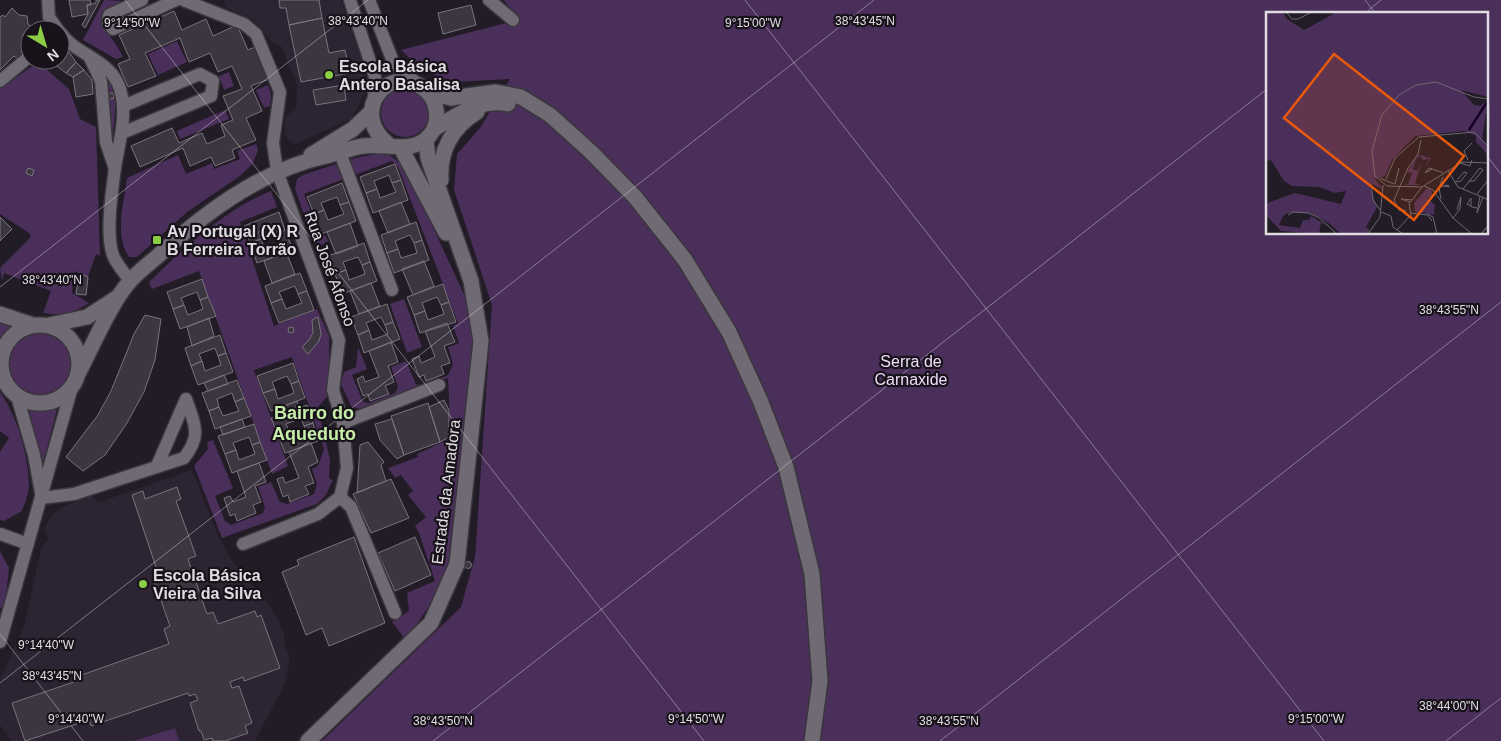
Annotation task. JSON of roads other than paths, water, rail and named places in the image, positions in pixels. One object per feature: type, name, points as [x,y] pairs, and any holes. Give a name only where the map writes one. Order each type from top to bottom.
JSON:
[{"type":"street","points":[[48,0],[51,20]]},
{"type":"street","points":[[142,0],[109,15],[108,23],[113,29],[176,0]]},
{"type":"street","name":"Rua José Afonso","points":[[183,0],[244,24],[256,34],[280,92],[273,143],[277,171],[339,340],[333,390],[343,423],[347,468],[340,497]]},
{"type":"street","points":[[350,0],[375,77],[372,106],[375,131],[395,146]]},
{"type":"street","points":[[369,0],[394,64],[424,89],[435,104],[437,117],[430,135]]},
{"type":"street","points":[[489,0],[513,20]]},
{"type":"street","points":[[70,42],[108,67],[120,88],[123,106],[122,133],[115,169],[110,236],[112,254],[130,281]]},
{"type":"street","points":[[89,56],[101,82],[106,142],[115,169]]},
{"type":"street","points":[[0,81],[20,64]]},
{"type":"street","points":[[122,133],[211,96],[213,81],[200,74],[123,106]]},
{"type":"street","points":[[302,161],[353,129],[372,106],[382,90],[393,83],[406,82],[451,98],[496,92],[521,97],[550,115],[591,152],[635,197],[685,260],[729,332],[760,400],[786,467],[812,574],[820,682],[812,741]]},
{"type":"street","points":[[0,642],[72,386],[120,296],[130,281],[195,222],[277,171],[302,161],[362,146],[414,146],[463,112],[497,101],[550,115]]},
{"type":"street","points":[[442,196],[440,162],[450,136],[469,117],[497,101]]},
{"type":"street","name":"Estrada da Amadora","points":[[308,741],[431,623],[458,564],[481,341],[471,281],[428,158],[430,135]]},
{"type":"street","name":"Estrada da Amadora","points":[[395,146],[471,281]]},
{"type":"street","points":[[340,153],[392,290]]},
{"type":"street","points":[[0,314],[33,325],[49,325],[87,317],[120,296]]},
{"type":"street","points":[[33,325],[19,330],[8,341],[1,355],[1,374],[6,385],[17,396],[31,402],[46,403],[61,397],[72,386]]},
{"type":"street","points":[[49,325],[63,331],[74,343],[79,357],[79,372]]},
{"type":"street","points":[[343,423],[439,385]]},
{"type":"street","points":[[17,396],[34,455],[41,498]]},
{"type":"street","points":[[41,498],[74,494],[184,458],[194,445],[195,426],[186,399],[157,466]]},
{"type":"street","points":[[243,544],[318,514],[340,497],[351,507],[395,613]]},
{"type":"street","points":[[0,534],[28,544]]},
{"type":"place","name":"Escola Básica Antero Basalisa","points":[[329,75]]},
{"type":"place","name":"Av Portugal (X) R B Ferreira Torrão","points":[[157,240]]},
{"type":"place","name":"Escola Básica Vieira da Silva","points":[[143,584]]},
{"type":"district","name":"Bairro do Aqueduto","points":[[314,423]]},
{"type":"park label","name":"Serra de Carnaxide","points":[[911,370]]}]
